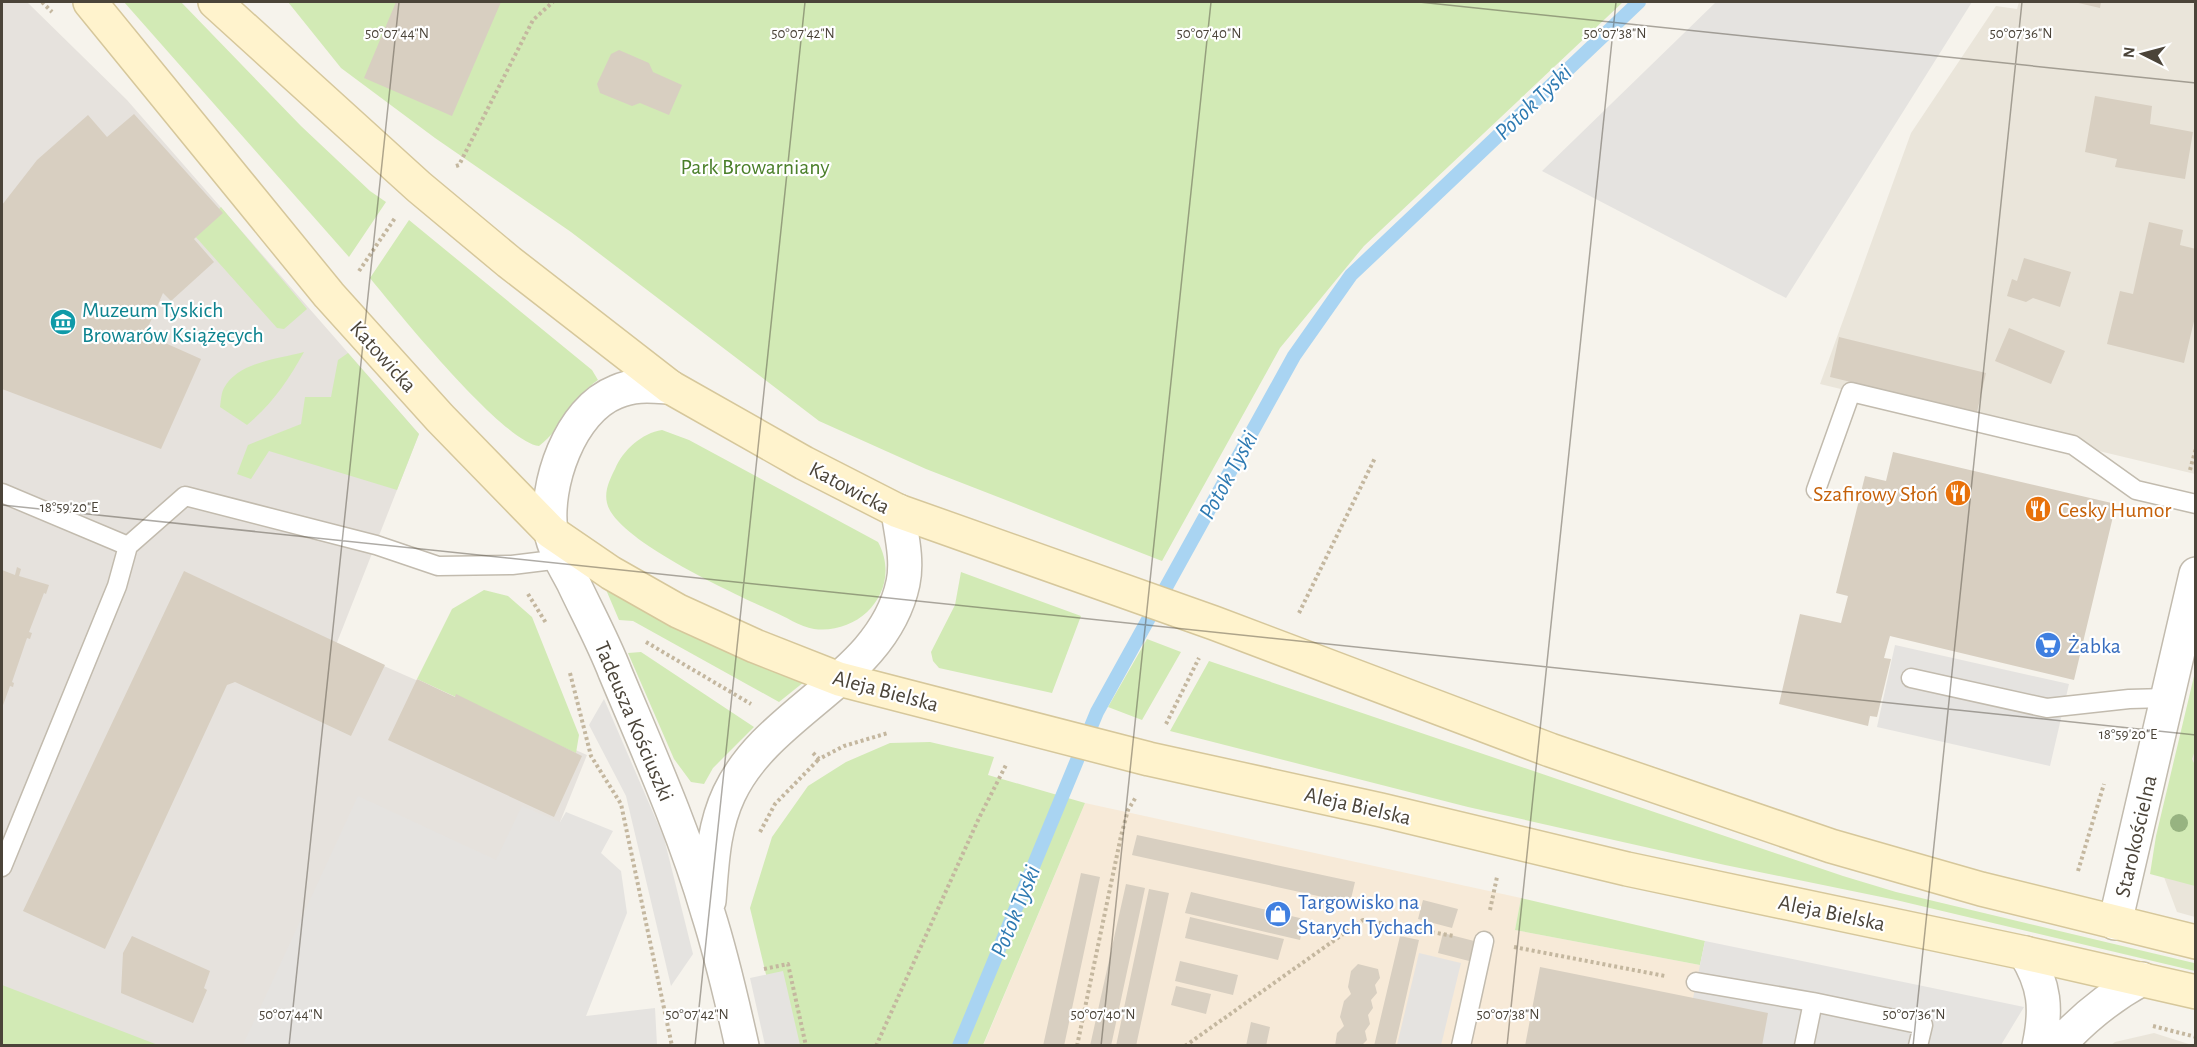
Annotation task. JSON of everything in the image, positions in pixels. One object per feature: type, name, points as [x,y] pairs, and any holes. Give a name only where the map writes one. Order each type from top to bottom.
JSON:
[{"type":"main road","name":"Katowicka","points":[[90,2],[329,296],[556,546]]},
{"type":"main road","name":"Katowicka","points":[[215,2],[419,187],[509,262],[670,387],[804,463],[898,511]]},
{"type":"main road","points":[[898,511],[1097,584],[1201,619],[1550,750],[1831,846],[1951,881],[2196,942]]},
{"type":"main road","name":"Aleja Bielska","points":[[556,546],[611,573],[678,611],[755,646],[839,679],[1135,755],[1381,810],[1627,869],[2025,953],[2196,992]]},
{"type":"street","name":"Katowicka","points":[[556,546],[552,492],[561,457],[577,428],[596,406],[615,392],[637,386],[670,387]]},
{"type":"street","name":"Katowicka","points":[[839,679],[874,642],[892,616],[903,582],[903,547],[898,511]]},
{"type":"street","name":"Tadeusza Kościuszki","points":[[556,546],[604,645],[667,796],[708,913],[742,1046]]},
{"type":"street","name":"Starokościelna","points":[[2115,923],[2196,573]]},
{"type":"street","name":"Tadeusza Kościuszki","points":[[708,913],[715,831],[729,793],[752,757],[783,724],[839,679]]},
{"type":"street","points":[[2025,953],[2038,974],[2044,1001],[2039,1046]]},
{"type":"street","points":[[2058,1046],[2091,1011],[2113,995],[2142,979]]},
{"type":"lane","points":[[1816,490],[1851,392],[2073,445],[2136,490],[2196,504]]},
{"type":"lane","points":[[2,494],[128,546]]},
{"type":"lane","points":[[2,867],[117,586],[128,546],[185,496],[376,545],[438,566],[512,566],[556,546]]},
{"type":"lane","points":[[1911,678],[2046,708],[2129,699],[2167,698]]},
{"type":"lane","points":[[1461,1046],[1484,942]]},
{"type":"lane","points":[[1696,982],[1813,1002],[1923,1025],[1918,1046]]},
{"type":"lane","points":[[1804,1046],[1813,1002]]},
{"type":"path","points":[[329,296],[363,268],[395,217],[433,168],[459,165],[533,20],[553,2]]},
{"type":"path","points":[[1298,617],[1375,458]]},
{"type":"path","points":[[1077,1046],[1135,755],[1201,619]]},
{"type":"path","points":[[569,668],[591,756],[621,804],[672,1046]]},
{"type":"path","points":[[876,1046],[979,818],[1011,755]]},
{"type":"path","points":[[756,839],[775,804],[819,759]]},
{"type":"path","points":[[1484,942],[1497,873]]},
{"type":"path","points":[[1185,1046],[1363,920],[1696,982]]},
{"type":"path","points":[[755,971],[788,964],[806,1046]]},
{"type":"shaded area","points":[[2,2],[27,2],[127,100],[419,434],[336,645],[587,755],[560,822],[421,1045],[2,1046]]},
{"type":"shaded area","points":[[1716,2],[1972,2],[1786,298],[1542,171]]},
{"type":"shaded area","points":[[2019,2],[2195,2],[2195,474],[1820,384],[1911,133],[1996,6],[2017,9]]},
{"type":"shaded area","points":[[1895,645],[2069,684],[2050,766],[1877,727]]},
{"type":"shaded area","points":[[2195,693],[2195,917],[2177,912],[2158,861]]},
{"type":"shaded area","points":[[604,699],[664,838],[693,954],[671,986],[626,796],[589,725]]},
{"type":"shaded area","points":[[358,796],[496,860],[522,806],[560,822],[566,812],[613,831],[601,853],[621,871],[627,913],[586,1016],[655,1008],[657,1045],[243,1045]]},
{"type":"shaded area","name":"Targowisko na Starych Tychach","points":[[1085,803],[1521,898],[1515,930],[1700,965],[1984,1046],[983,1046]]},
{"type":"shaded area","points":[[1705,941],[2024,1007],[2001,1045],[1762,1046],[1693,998]]},
{"type":"shaded area","points":[[1419,953],[1461,963],[1441,1045],[1397,1045]]},
{"type":"shaded area","points":[[783,971],[800,1045],[765,1045],[750,978]]},
{"type":"shaded area","points":[[2154,1033],[2195,1046],[2110,1046],[2115,1042]]},
{"type":"green space","points":[[124,2],[181,2],[301,126],[370,191],[386,202],[349,257]]},
{"type":"green space","name":"Park Browarniany","points":[[288,2],[1623,2],[1364,246],[1280,348],[1162,561],[926,469],[819,421],[571,232],[435,138],[341,68]]},
{"type":"green space","points":[[221,207],[307,309],[284,329],[277,328],[194,235]]},
{"type":"green space","points":[[409,220],[592,370],[598,380],[589,387],[555,430],[539,446],[523,439],[501,423],[477,400],[426,345],[370,278]]},
{"type":"green space","points":[[304,352],[279,392],[247,425],[220,407],[224,388],[239,372],[260,363]]},
{"type":"green space","points":[[348,353],[419,434],[397,490],[269,451],[251,479],[237,474],[248,445],[301,424],[305,397],[331,397],[338,360]]},
{"type":"green space","points":[[662,430],[689,440],[878,542],[884,559],[885,576],[881,591],[873,605],[862,616],[848,624],[832,629],[809,628],[707,580],[653,549],[631,533],[615,518],[607,503],[608,485],[618,462],[628,449],[647,435]]},
{"type":"green space","points":[[961,572],[1081,616],[1052,693],[939,668],[933,661],[931,652],[955,605]]},
{"type":"green space","points":[[604,585],[690,636],[804,682],[779,702],[633,621],[619,620]]},
{"type":"green space","points":[[484,590],[508,596],[532,617],[579,735],[576,753],[417,679],[452,609]]},
{"type":"green space","points":[[1147,639],[1181,652],[1142,720],[1108,707]]},
{"type":"green space","points":[[641,652],[754,727],[713,768],[704,784],[691,782],[674,759],[628,653]]},
{"type":"green space","points":[[1209,661],[1843,876],[1896,892],[2194,963],[2195,971],[1896,900],[1725,865],[1468,807],[1170,731]]},
{"type":"green space","points":[[2195,672],[2196,748],[2192,759],[2196,767],[2195,886],[2150,874],[2156,836]]},
{"type":"green space","points":[[930,742],[994,757],[988,775],[1085,803],[983,1045],[783,1045],[750,908],[772,837],[808,786],[846,762],[890,743]]},
{"type":"green space","points":[[1521,898],[1705,941],[1700,965],[1515,930]]},
{"type":"green space","points":[[2,985],[158,1045],[2,1045]]},
{"type":"building","points":[[396,2],[501,2],[452,116],[364,78]]},
{"type":"building","points":[[2074,2],[2101,2],[2100,8]]},
{"type":"building","points":[[619,50],[649,63],[653,72],[682,85],[669,115],[640,103],[632,106],[600,93],[597,84],[611,54]]},
{"type":"building","points":[[2095,96],[2152,106],[2150,124],[2193,132],[2185,179],[2115,167],[2117,159],[2085,152]]},
{"type":"building","points":[[134,114],[223,213],[194,239],[214,262],[171,301],[163,293],[145,334],[201,359],[161,449],[2,389],[2,205],[37,160],[88,115],[107,137]]},
{"type":"building","points":[[2149,222],[2183,230],[2180,245],[2196,249],[2196,313],[2184,363],[2107,344],[2120,291],[2133,294]]},
{"type":"building","points":[[2024,258],[2071,272],[2060,307],[2033,298],[2026,302],[2007,296],[2012,279],[2017,281]]},
{"type":"building","points":[[2009,328],[2065,351],[2051,384],[1995,361]]},
{"type":"building","points":[[1839,337],[1986,373],[1977,412],[1830,377]]},
{"type":"building","points":[[1893,452],[2116,504],[2074,680],[1890,636],[1884,658],[1891,659],[1877,717],[1870,716],[1868,726],[1779,704],[1800,614],[1841,623],[1848,596],[1836,593],[1865,476],[1886,481]]},
{"type":"building","points":[[17,567],[21,569],[19,576],[49,585],[29,632],[32,633],[30,639],[27,638],[12,682],[13,687],[10,686],[2,708],[2,570],[15,575]]},
{"type":"building","points":[[184,571],[385,665],[351,736],[235,682],[227,685],[105,949],[23,911]]},
{"type":"building","points":[[417,679],[455,697],[456,694],[582,756],[554,817],[388,740]]},
{"type":"building","points":[[1137,835],[1355,882],[1350,903],[1132,855]]},
{"type":"building","points":[[1081,873],[1100,877],[1064,1046],[1043,1046]]},
{"type":"building","points":[[1126,884],[1145,888],[1111,1046],[1090,1046]]},
{"type":"building","points":[[1149,889],[1169,893],[1136,1046],[1116,1046]]},
{"type":"building","points":[[1191,892],[1304,919],[1300,940],[1185,913]]},
{"type":"building","points":[[1423,900],[1458,909],[1452,928],[1418,919]]},
{"type":"building","points":[[1190,917],[1284,939],[1278,960],[1185,938]]},
{"type":"building","points":[[1443,933],[1478,942],[1473,962],[1438,953]]},
{"type":"building","points":[[132,936],[210,971],[204,988],[207,990],[193,1023],[121,993],[123,953]]},
{"type":"building","points":[[1400,936],[1419,940],[1395,1046],[1374,1046]]},
{"type":"building","points":[[1180,961],[1238,975],[1233,995],[1175,981]]},
{"type":"building","points":[[1358,964],[1378,969],[1380,978],[1375,985],[1377,993],[1371,1000],[1373,1008],[1368,1015],[1370,1024],[1365,1031],[1367,1040],[1361,1046],[1335,1046],[1337,1033],[1344,1026],[1340,1017],[1344,1001],[1351,994],[1348,987],[1351,971]]},
{"type":"building","points":[[1540,967],[1768,1013],[1762,1046],[1525,1046]]},
{"type":"building","points":[[1176,986],[1211,994],[1206,1014],[1171,1005]]},
{"type":"building","points":[[1251,1022],[1270,1027],[1266,1046],[1246,1046]]},
{"type":"waterway","name":"Potok Tyski","points":[[959,1046],[1097,712],[1294,356],[1351,275],[1639,2]]},
{"type":"place","name":"Muzeum Tyskich Browarów Książęcych","points":[[63,322]]},
{"type":"place","name":"Szafirowy Słoń","points":[[1958,493]]},
{"type":"place","name":"Cesky Humor","points":[[2038,509]]},
{"type":"place","name":"Żabka","points":[[2048,645]]},
{"type":"place","name":"Targowisko na Starych Tychach","points":[[1278,914]]}]
